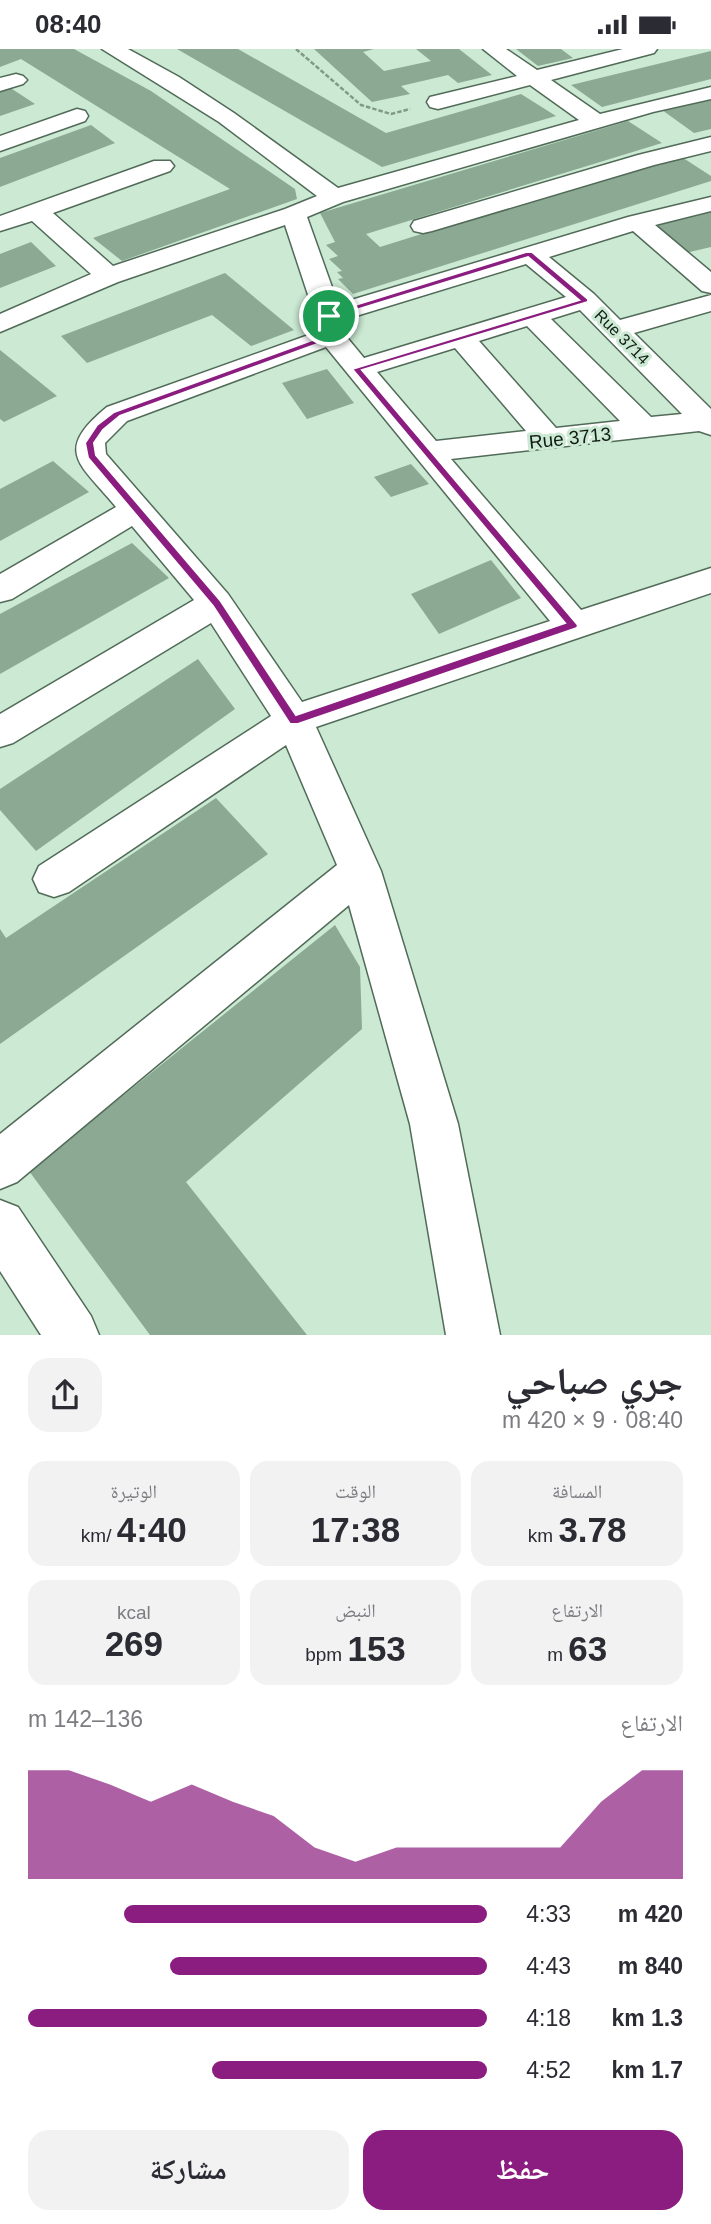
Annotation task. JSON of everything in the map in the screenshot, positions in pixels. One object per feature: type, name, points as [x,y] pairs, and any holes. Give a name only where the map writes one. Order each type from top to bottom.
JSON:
[{"type":"street","points":[[112,49],[161,73],[217,108],[334,197]]},
{"type":"street","points":[[493,49],[597,122]]},
{"type":"street","points":[[438,102],[530,76],[647,49]]},
{"type":"street","points":[[0,324],[109,276],[294,214],[334,197],[648,107],[711,93]]},
{"type":"street","points":[[648,107],[708,147]]},
{"type":"street","points":[[0,144],[78,116]]},
{"type":"street","points":[[423,226],[708,147]]},
{"type":"street","points":[[0,224],[162,166]]},
{"type":"street","points":[[473,1335],[434,1124],[360,871],[294,720],[216,603],[91,456],[90,443],[100,428],[117,414],[330,326],[529,254],[637,222],[711,204]]},
{"type":"street","points":[[35,210],[109,276]]},
{"type":"street","points":[[294,214],[330,326],[357,369],[573,625]]},
{"type":"street","points":[[637,222],[705,272]]},
{"type":"street","name":"Rue 3714","points":[[529,254],[585,300],[709,423]]},
{"type":"street","points":[[357,369],[585,300]]},
{"type":"street","points":[[615,330],[711,303]]},
{"type":"street","points":[[533,317],[645,429]]},
{"type":"street","points":[[461,338],[550,440]]},
{"type":"street","name":"Rue 3713","points":[[428,452],[709,423]]},
{"type":"street","points":[[0,590],[135,510]]},
{"type":"street","points":[[54,879],[294,720],[711,580]]},
{"type":"street","points":[[0,732],[216,603]]},
{"type":"street","points":[[0,1165],[360,871]]},
{"type":"street","points":[[0,1225],[72,1335]]},
{"type":"path","points":[[296,49],[361,106],[391,114],[438,102]]},
{"type":"building","points":[[0,49],[74,49],[151,91],[295,189],[297,199],[122,261],[93,238],[230,189],[21,59],[0,67]]},
{"type":"building","points":[[177,49],[238,49],[386,133],[521,94],[556,116],[382,167]]},
{"type":"building","points":[[314,49],[374,49],[363,52],[384,71],[431,61],[416,49],[459,49],[492,75],[458,83],[448,75],[401,86],[410,94],[372,102]]},
{"type":"building","points":[[516,49],[561,49],[573,58],[538,66]]},
{"type":"building","points":[[711,51],[711,79],[602,107],[571,85]]},
{"type":"building","points":[[9,87],[35,104],[0,116],[0,90]]},
{"type":"building","points":[[711,99],[711,129],[694,133],[662,110]]},
{"type":"building","points":[[628,121],[662,143],[366,234],[380,247],[677,154],[711,176],[711,181],[353,294],[338,279],[343,278],[337,272],[342,271],[329,259],[338,256],[326,245],[335,242],[320,213]]},
{"type":"building","points":[[91,125],[115,143],[0,187],[0,158]]},
{"type":"building","points":[[711,210],[711,247],[677,255],[645,226]]},
{"type":"building","points":[[31,242],[56,266],[0,288],[0,254]]},
{"type":"building","points":[[225,273],[294,330],[251,346],[212,315],[87,363],[61,336]]},
{"type":"building","points":[[0,350],[57,396],[4,422],[0,419]]},
{"type":"building","points":[[327,369],[354,403],[307,419],[282,383]]},
{"type":"building","points":[[53,461],[89,492],[0,541],[0,489]]},
{"type":"building","points":[[411,464],[429,484],[391,497],[374,477]]},
{"type":"building","points":[[132,543],[169,578],[0,674],[0,614]]},
{"type":"building","points":[[491,560],[521,598],[439,634],[411,594]]},
{"type":"building","points":[[198,659],[235,709],[36,851],[0,810],[0,789]]},
{"type":"building","points":[[216,798],[268,854],[0,1044],[0,929],[6,938]]},
{"type":"building","points":[[335,925],[360,967],[362,1029],[186,1182],[307,1335],[150,1335],[29,1171]]},
{"type":"route","points":[[529,254],[585,300],[357,369],[573,625],[294,720],[216,603],[91,456],[90,443],[100,428],[117,414],[331,336],[329,316],[529,254]]}]
